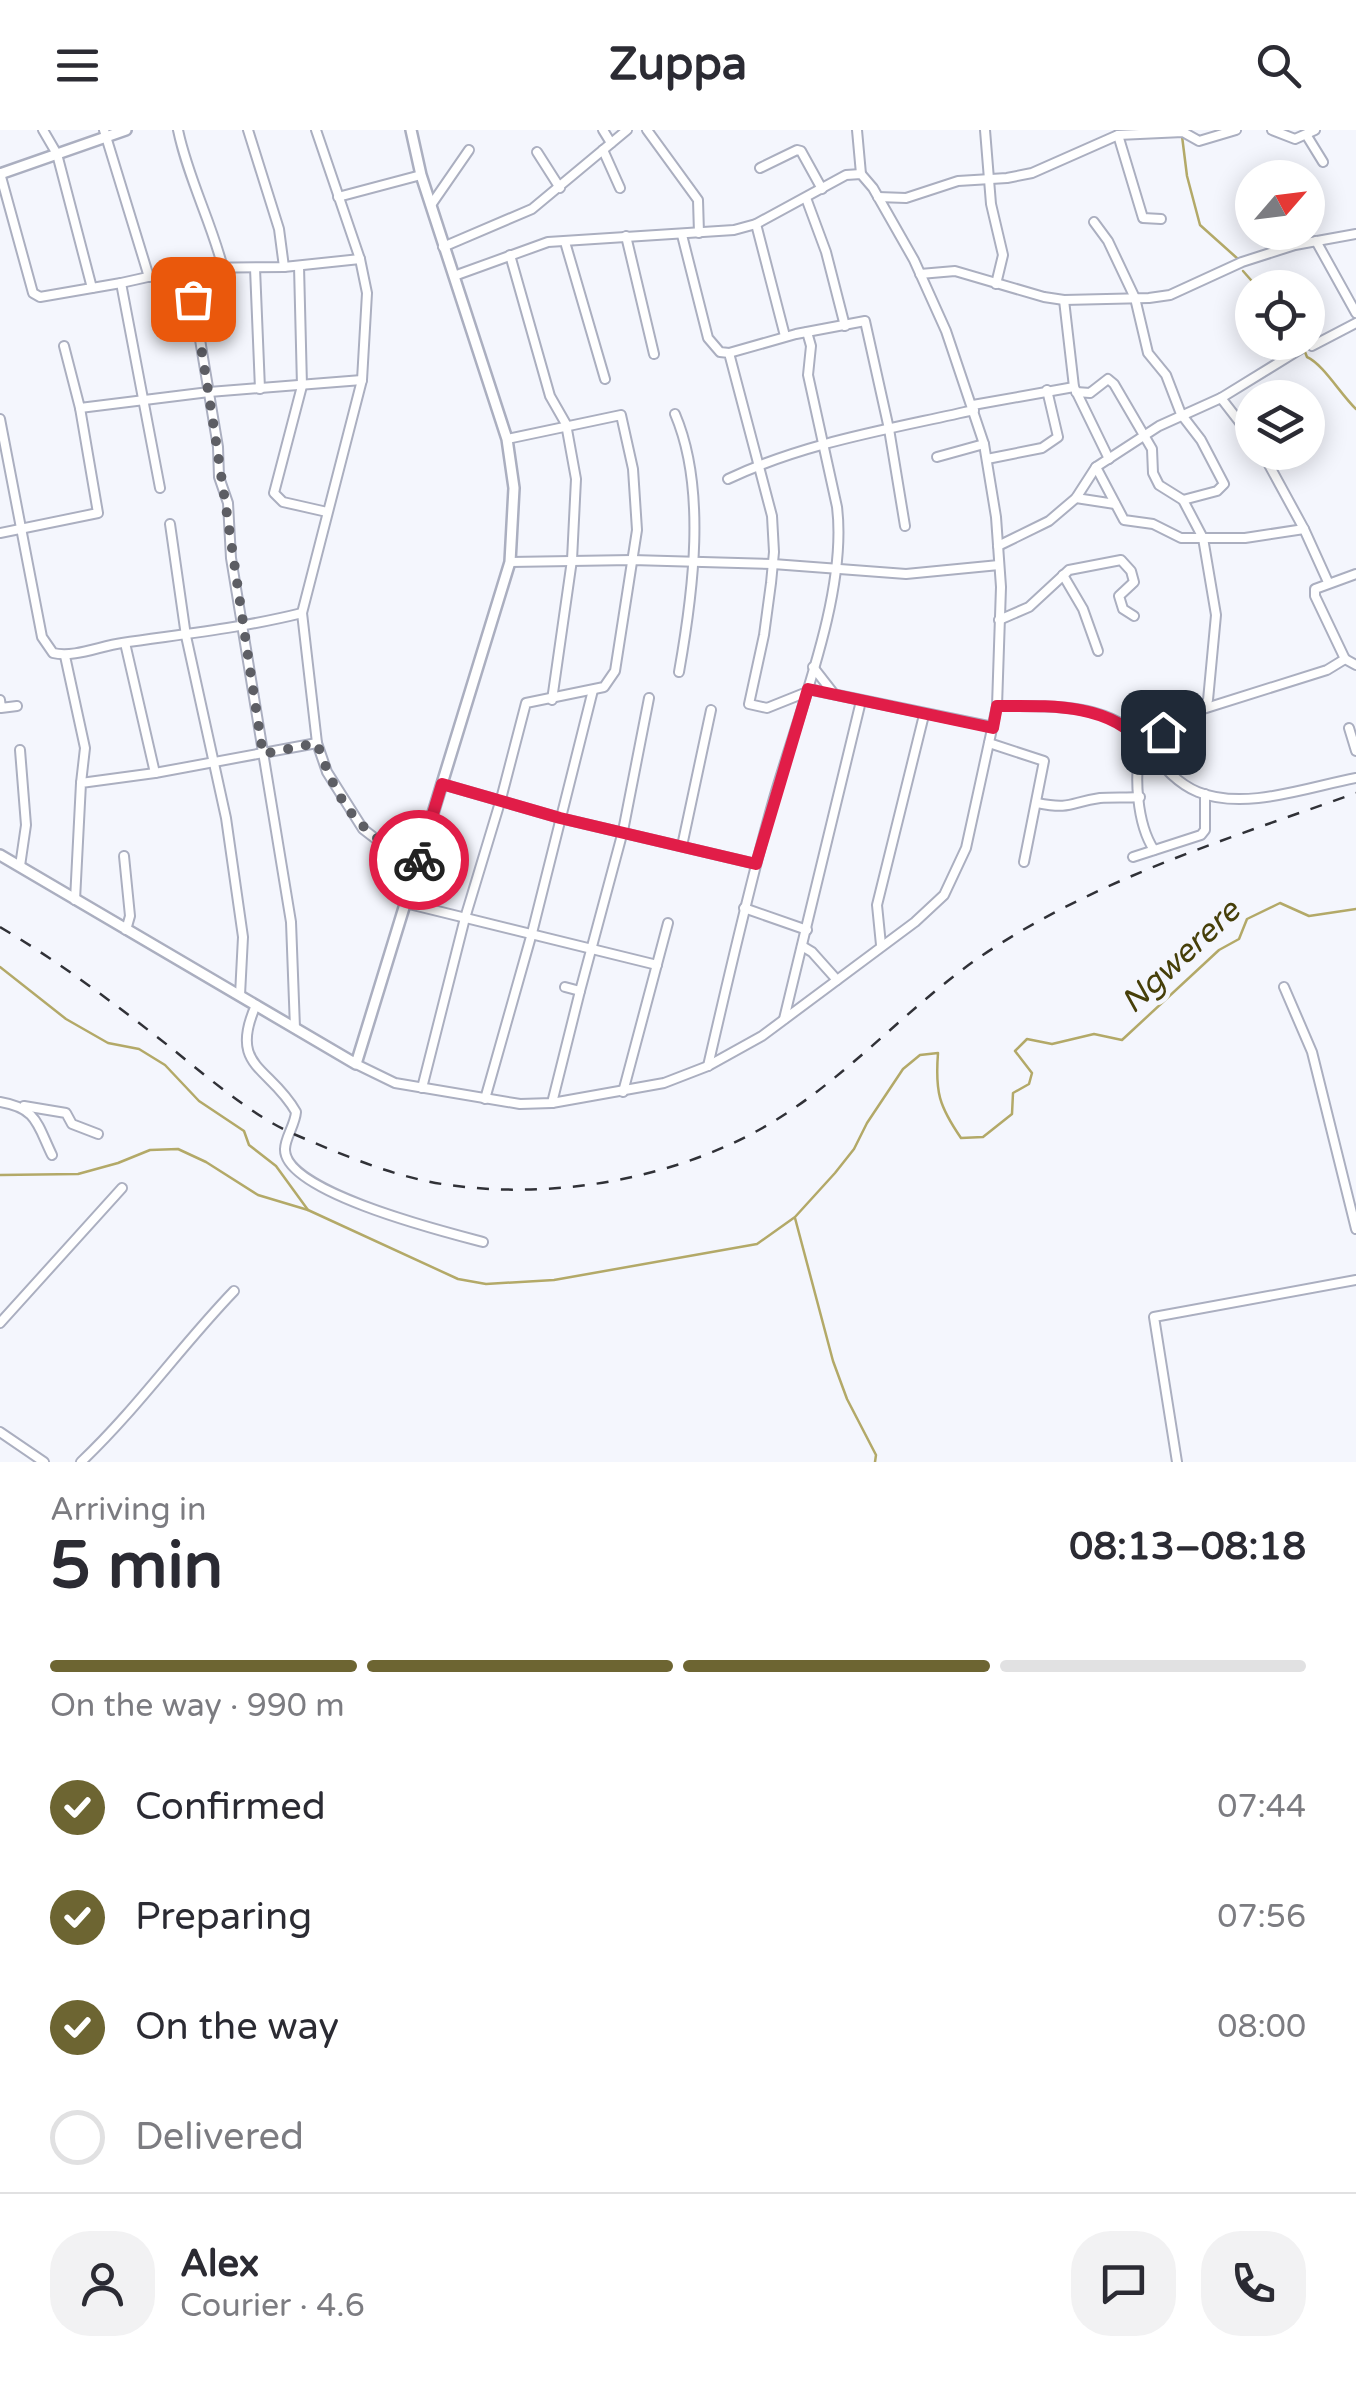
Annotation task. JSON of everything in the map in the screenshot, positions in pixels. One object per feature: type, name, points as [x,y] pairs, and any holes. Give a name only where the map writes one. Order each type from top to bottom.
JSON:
[{"type":"street","points":[[44,130],[57,154],[92,288]]},
{"type":"street","points":[[126,130],[105,133],[0,174],[33,293],[40,297],[188,268],[284,267],[360,259]]},
{"type":"street","points":[[178,130],[186,169],[214,229],[224,268]]},
{"type":"street","points":[[248,130],[279,230],[284,267]]},
{"type":"street","points":[[316,130],[360,259],[367,293],[362,380],[302,613],[317,743],[327,772],[363,829],[384,846],[418,863]]},
{"type":"street","points":[[356,1064],[510,562],[514,488],[507,438],[430,206],[411,130]]},
{"type":"street","points":[[603,130],[611,143]]},
{"type":"street","points":[[443,247],[532,209],[626,130]]},
{"type":"street","points":[[646,130],[698,200],[700,233]]},
{"type":"street","points":[[0,855],[394,1083],[520,1104],[624,1092],[664,1083],[708,1066],[762,1036],[915,922],[952,882],[966,848],[990,743],[997,706],[998,546],[987,458],[974,408],[920,274],[862,174],[857,130]]},
{"type":"street","points":[[985,130],[994,219],[1002,255],[996,284]]},
{"type":"street","points":[[878,197],[906,198],[958,181],[1032,173],[1118,135],[1183,132],[1199,141],[1236,130]]},
{"type":"street","points":[[1272,130],[1296,139],[1311,133],[1322,160]]},
{"type":"street","points":[[105,133],[148,277]]},
{"type":"street","points":[[1118,135],[1143,218],[1161,219]]},
{"type":"street","points":[[430,206],[468,150]]},
{"type":"street","points":[[603,150],[620,188]]},
{"type":"street","points":[[760,168],[801,151],[822,189]]},
{"type":"street","points":[[537,152],[560,188]]},
{"type":"street","points":[[454,276],[548,242],[682,235],[756,224],[846,176],[862,174]]},
{"type":"street","points":[[338,197],[421,175]]},
{"type":"street","points":[[806,198],[826,252],[845,326]]},
{"type":"street","points":[[1094,222],[1108,241],[1135,298],[1148,353],[1166,375],[1181,414],[1201,440],[1224,484],[1217,491],[1184,500]]},
{"type":"street","points":[[756,224],[785,336]]},
{"type":"street","points":[[1325,239],[1356,234]]},
{"type":"street","points":[[682,235],[708,338],[720,352],[864,321],[889,429],[905,526]]},
{"type":"street","points":[[626,236],[654,354]]},
{"type":"street","points":[[565,242],[604,380]]},
{"type":"street","points":[[920,274],[955,271],[1064,300],[1135,298],[1170,295],[1242,262],[1284,250]]},
{"type":"street","points":[[1321,250],[1356,312]]},
{"type":"street","points":[[510,255],[550,396],[566,424],[576,478],[572,560],[552,700]]},
{"type":"street","points":[[299,266],[302,386],[274,492],[284,502],[328,512]]},
{"type":"street","points":[[188,268],[219,477],[228,502],[231,558],[291,922],[295,1028]]},
{"type":"street","points":[[254,268],[260,389]]},
{"type":"street","points":[[120,284],[160,488]]},
{"type":"street","points":[[1064,300],[1075,389],[1109,460]]},
{"type":"street","points":[[1325,339],[1356,322]]},
{"type":"street","points":[[708,1066],[744,908],[808,690],[835,568],[839,524],[808,376],[811,346],[807,332]]},
{"type":"street","points":[[0,533],[98,512],[80,408],[64,346]]},
{"type":"street","points":[[729,353],[772,516],[773,564],[764,635],[749,704],[767,708],[808,690],[993,728]]},
{"type":"street","points":[[998,546],[1049,521],[1076,498],[1096,468],[1144,436],[1181,414],[1221,398],[1283,360]]},
{"type":"street","points":[[728,479],[759,464],[825,443],[1047,390],[1090,393],[1108,379],[1152,450],[1153,473],[1159,485],[1184,500],[1203,538],[1216,614],[1208,700],[1203,709]]},
{"type":"street","points":[[80,408],[208,392],[362,380]]},
{"type":"street","points":[[987,458],[1042,448],[1058,437],[1047,390]]},
{"type":"street","points":[[1221,398],[1235,416]]},
{"type":"street","points":[[422,1088],[526,704],[539,698],[552,700],[604,687],[616,670],[636,530],[633,469],[621,414],[507,438]]},
{"type":"street","points":[[674,414],[691,487],[693,562],[690,610],[679,672]]},
{"type":"street","points":[[0,419],[42,637],[52,653],[65,656],[126,642],[244,628],[302,613]]},
{"type":"street","points":[[937,457],[984,444]]},
{"type":"street","points":[[1096,468],[1127,522],[1153,524],[1181,538],[1245,538],[1304,529]]},
{"type":"street","points":[[1272,470],[1328,582]]},
{"type":"street","points":[[1076,498],[1116,504]]},
{"type":"street","points":[[170,524],[186,636],[226,818],[243,937],[240,995]]},
{"type":"street","points":[[999,620],[1029,606],[1076,567],[1121,560],[1131,571],[1134,582],[1119,596],[1123,609],[1134,616]]},
{"type":"street","points":[[510,562],[773,564],[906,574],[999,565]]},
{"type":"street","points":[[1063,574],[1083,609],[1098,651]]},
{"type":"street","points":[[1356,574],[1318,586],[1314,596],[1345,659],[1356,665]]},
{"type":"street","points":[[126,642],[155,774]]},
{"type":"street","points":[[65,656],[85,748],[75,900]]},
{"type":"street","points":[[1154,850],[1145,835],[1140,797],[1138,757],[1142,744],[1203,709],[1312,675],[1345,659]]},
{"type":"street","points":[[813,667],[834,694]]},
{"type":"street","points":[[485,1099],[532,933],[593,690]]},
{"type":"street","points":[[552,1103],[623,830],[649,698]]},
{"type":"street","points":[[0,700],[2,708],[17,706]]},
{"type":"street","points":[[784,1019],[861,701]]},
{"type":"street","points":[[997,706],[1072,709],[1111,717],[1135,734],[1184,784],[1205,794],[1263,796],[1356,778]]},
{"type":"street","points":[[682,846],[711,710]]},
{"type":"street","points":[[882,945],[877,904],[924,715]]},
{"type":"street","points":[[1349,728],[1356,751]]},
{"type":"street","points":[[81,784],[317,743]]},
{"type":"street","points":[[990,743],[1044,761],[1024,862]]},
{"type":"street","points":[[20,750],[26,826],[20,866]]},
{"type":"street","points":[[442,784],[560,818],[756,864]]},
{"type":"street","points":[[1133,857],[1201,834],[1205,830],[1205,794]]},
{"type":"street","points":[[1038,803],[1063,808],[1104,798],[1140,797]]},
{"type":"street","points":[[124,856],[130,916],[126,930]]},
{"type":"street","points":[[405,903],[657,966]]},
{"type":"street","points":[[744,908],[806,930]]},
{"type":"street","points":[[624,1092],[668,924]]},
{"type":"street","points":[[802,946],[836,980]]},
{"type":"street","points":[[1284,986],[1312,1052],[1356,1230]]},
{"type":"street","points":[[565,987],[580,990]]},
{"type":"street","points":[[256,1005],[245,1033],[246,1048],[296,1112],[284,1148],[289,1162],[336,1197],[484,1242]]},
{"type":"street","points":[[0,1102],[66,1113],[72,1124],[98,1134]]},
{"type":"street","points":[[24,1106],[32,1112],[52,1155]]},
{"type":"street","points":[[0,1322],[122,1188]]},
{"type":"street","points":[[1177,1462],[1154,1317],[1356,1280]]},
{"type":"street","points":[[81,1462],[137,1406],[234,1290]]},
{"type":"street","points":[[0,1432],[44,1462]]},
{"type":"waterway","points":[[1182,136],[1187,176],[1200,225],[1238,259]]},
{"type":"waterway","points":[[1311,360],[1356,409]]},
{"type":"waterway","name":"Ngwerere","points":[[0,1175],[78,1174],[150,1150],[178,1149],[258,1195],[308,1210],[458,1279],[486,1284],[554,1280],[757,1244],[795,1217],[835,1173],[903,1069],[920,1055],[938,1053],[940,1098],[961,1138],[983,1137],[1012,1114],[1013,1093],[1029,1084],[1032,1073],[1015,1051],[1027,1039],[1052,1044],[1094,1034],[1122,1040],[1219,950],[1239,939],[1247,919],[1280,903],[1309,916],[1356,909]]},
{"type":"waterway","points":[[0,967],[66,1019],[108,1043],[139,1049],[165,1065],[199,1101],[244,1131],[249,1145],[276,1166],[308,1210]]},
{"type":"waterway","points":[[795,1218],[833,1361],[847,1399],[876,1455],[875,1462]]},
{"type":"railway","points":[[0,927],[87,984],[280,1128],[386,1170],[442,1184],[486,1189],[577,1186],[667,1168],[752,1134],[817,1092],[968,966],[1037,922],[1171,860],[1356,793]]},
{"type":"way so far","points":[[193,299],[218,447],[219,477],[228,502],[231,558],[263,754],[317,743],[327,772],[363,829],[384,846],[418,863],[419,860]]},
{"type":"route","points":[[419,860],[442,784],[560,818],[756,864],[808,689],[993,728],[997,706],[1022,706],[1072,709],[1111,717],[1142,744],[1163,732]]}]
